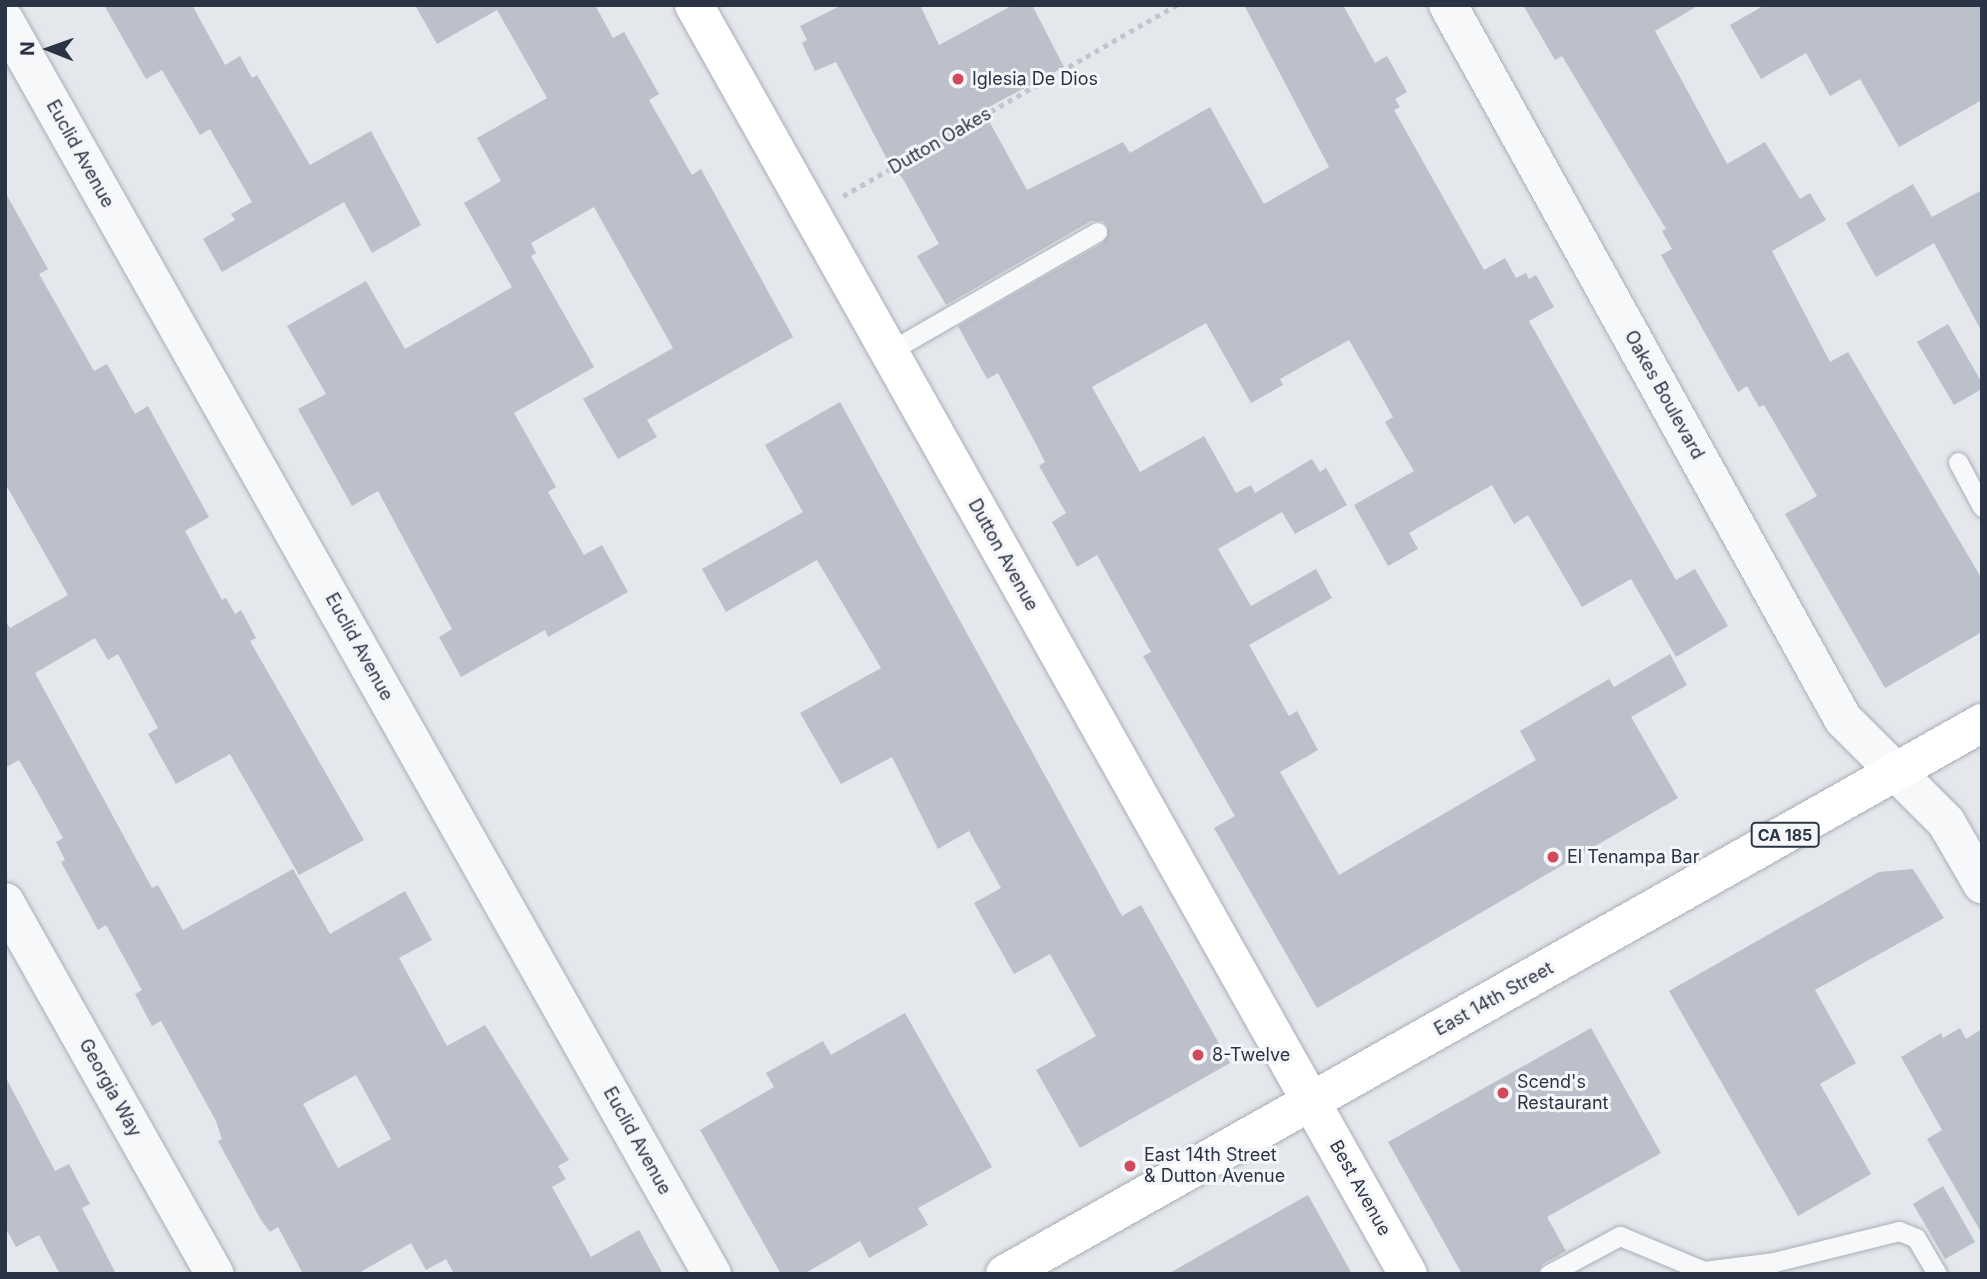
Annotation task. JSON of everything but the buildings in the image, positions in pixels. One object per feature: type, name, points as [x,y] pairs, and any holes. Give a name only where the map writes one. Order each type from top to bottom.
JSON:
[{"type":"street","name":"Dutton Avenue","points":[[694,5],[1312,1103]]},
{"type":"street","name":"Oakes Boulevard","points":[[1448,5],[1843,719],[1945,822],[1982,884]]},
{"type":"street","name":"Euclid Avenue","points":[[5,21],[712,1274]]},
{"type":"street","name":"East 14th Street","points":[[1005,1274],[1982,723]]},
{"type":"street","name":"Georgia Way","points":[[5,902],[215,1274]]},
{"type":"street","name":"Best Avenue","points":[[1312,1103],[1408,1274]]},
{"type":"lane","points":[[890,351],[1097,232]]},
{"type":"lane","points":[[1958,462],[1982,507]]},
{"type":"lane","points":[[1549,1274],[1620,1236],[1704,1271],[1773,1262],[1899,1231],[1916,1238],[1937,1274]]},
{"type":"path","name":"Dutton Oakes","points":[[812,214],[1177,5]]},
{"type":"place","name":"Iglesia De Dios","points":[[958,79]]},
{"type":"place","name":"El Tenampa Bar","points":[[1553,857]]},
{"type":"place","name":"8-Twelve","points":[[1198,1055]]},
{"type":"place","name":"Scend's Restaurant","points":[[1503,1093]]},
{"type":"place","name":"East 14th Street & Dutton Avenue","points":[[1130,1166]]}]
